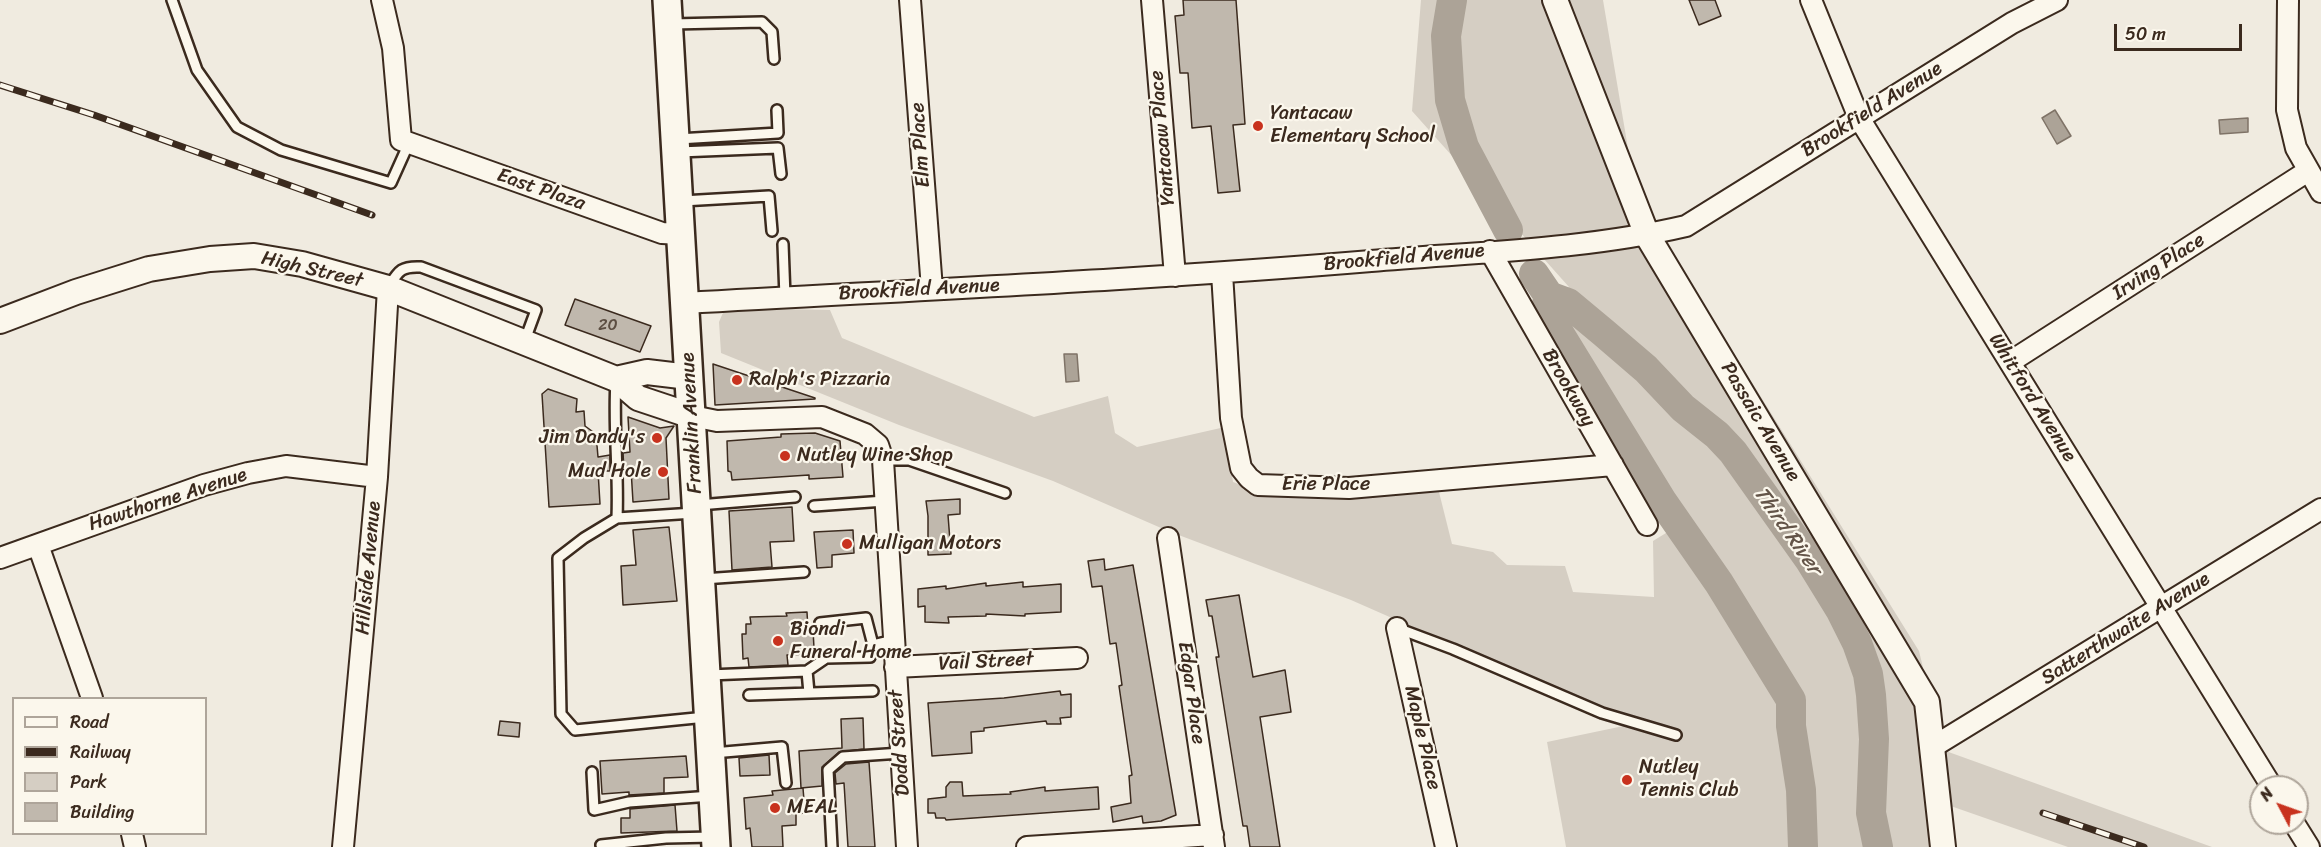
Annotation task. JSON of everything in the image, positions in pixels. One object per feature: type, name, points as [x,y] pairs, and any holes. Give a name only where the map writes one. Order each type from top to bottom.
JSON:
[{"type":"main road","name":"Franklin Avenue","points":[[668,12],[716,842]]},
{"type":"street","points":[[382,0],[393,48],[405,142]]},
{"type":"street","name":"Elm Place","points":[[910,0],[932,289]]},
{"type":"street","name":"Yantacaw Place","points":[[1152,0],[1175,276]]},
{"type":"street","name":"Passaic Avenue","points":[[1555,0],[1647,235],[1909,668],[1927,702],[1943,847]]},
{"type":"street","name":"Whitford Avenue","points":[[1811,0],[1859,117],[2265,775]]},
{"type":"street","name":"Brookfield Avenue","points":[[686,303],[1222,273],[1490,251],[1581,246],[1647,235],[1686,226],[2012,23],[2057,0]]},
{"type":"street","points":[[2288,0],[2287,110],[2296,148],[2321,192]]},
{"type":"street","name":"East Plaza","points":[[405,142],[662,232],[682,234]]},
{"type":"street","name":"Irving Place","points":[[2010,362],[2308,171]]},
{"type":"street","name":"Brookway","points":[[1490,251],[1647,525]]},
{"type":"street","name":"High Street","points":[[0,321],[76,292],[149,269],[210,259],[254,256],[302,264],[388,288],[616,379],[638,398],[692,416]]},
{"type":"street","name":"Erie Place","points":[[1222,273],[1231,418],[1241,468],[1258,485],[1349,488],[1613,465]]},
{"type":"street","name":"Hillside Avenue","points":[[343,847],[377,477],[388,288]]},
{"type":"street","points":[[616,379],[647,372],[689,377]]},
{"type":"street","points":[[692,416],[717,421],[822,417],[865,434],[878,446],[883,460]]},
{"type":"street","name":"Dodd Street","points":[[883,460],[907,847]]},
{"type":"street","name":"Hawthorne Avenue","points":[[0,558],[204,485],[248,473],[286,466],[377,477]]},
{"type":"street","name":"Satterthwaite Avenue","points":[[1931,748],[2321,509]]},
{"type":"street","name":"Edgar Place","points":[[1168,538],[1213,841]]},
{"type":"street","points":[[38,545],[91,697]]},
{"type":"street","name":"Maple Place","points":[[1397,628],[1446,847]]},
{"type":"street","name":"Vail Street","points":[[896,667],[1077,658]]},
{"type":"street","points":[[1027,847],[1213,841]]},
{"type":"lane","points":[[172,0],[197,70],[237,128],[281,150],[391,183],[405,142]]},
{"type":"lane","points":[[668,12],[762,22],[772,32],[774,59]]},
{"type":"lane","points":[[676,146],[778,134],[777,110]]},
{"type":"lane","points":[[676,146],[778,148],[781,174]]},
{"type":"lane","points":[[680,202],[769,196],[772,231]]},
{"type":"lane","points":[[783,244],[785,297]]},
{"type":"lane","points":[[388,288],[397,273],[407,267],[421,267],[536,310],[524,342]]},
{"type":"lane","points":[[616,379],[613,415],[619,478],[617,518]]},
{"type":"lane","points":[[883,460],[909,460],[1005,493]]},
{"type":"lane","points":[[709,717],[575,729],[561,714],[558,558],[584,538],[617,518],[795,497]]},
{"type":"lane","points":[[814,506],[885,501]]},
{"type":"lane","points":[[701,579],[804,572]]},
{"type":"lane","points":[[706,675],[807,671],[826,658],[870,657],[873,645],[866,618],[820,623]]},
{"type":"lane","points":[[1397,628],[1453,649],[1602,714],[1676,735]]},
{"type":"lane","points":[[873,645],[894,640]]},
{"type":"lane","points":[[807,671],[809,693]]},
{"type":"lane","points":[[749,695],[873,691]]},
{"type":"lane","points":[[711,753],[782,747],[786,783]]},
{"type":"lane","points":[[832,847],[828,771],[843,757],[901,753]]},
{"type":"lane","points":[[592,772],[594,810],[629,802],[713,796]]},
{"type":"lane","points":[[601,845],[666,838],[716,842]]},
{"type":"green space","points":[[1421,0],[1603,0],[1636,196],[1919,651],[1943,750],[2212,847],[2068,847],[1945,804],[1949,847],[1566,847],[1547,742],[1633,724],[1351,600],[1168,531],[1053,481],[899,425],[721,353],[719,322],[725,308],[830,310],[842,338],[1034,417],[1108,396],[1115,433],[1137,447],[1225,427],[1233,482],[1263,493],[1438,488],[1452,544],[1493,552],[1507,565],[1565,566],[1573,592],[1654,597],[1653,541],[1679,525],[1719,583],[1791,700],[1791,726],[1800,782],[1797,698],[1560,332],[1548,310],[1548,305],[1569,287],[1412,111]]},
{"type":"shaded area","points":[[2055,110],[2071,136],[2057,144],[2042,118]]},
{"type":"shaded area","points":[[2248,118],[2248,132],[2220,134],[2219,120]]},
{"type":"shaded area","points":[[1064,354],[1077,354],[1079,381],[1066,382]]},
{"type":"building","points":[[1183,0],[1236,0],[1245,124],[1233,125],[1240,191],[1218,193],[1211,126],[1192,128],[1188,73],[1180,73],[1175,16],[1184,15]]},
{"type":"building","points":[[1689,0],[1715,0],[1721,16],[1699,25]]},
{"type":"building","points":[[575,299],[651,326],[640,352],[565,325]]},
{"type":"building","name":"Ralph's Pizzaria","points":[[713,364],[815,398],[815,399],[715,405]]},
{"type":"building","points":[[548,389],[577,399],[576,412],[584,411],[585,426],[596,434],[598,457],[610,455],[610,471],[598,471],[600,504],[549,507],[542,394]]},
{"type":"building","points":[[628,417],[660,428],[674,426],[666,438],[669,499],[633,502],[631,469],[624,470],[623,453],[630,452]]},
{"type":"building","name":"Nutley Wine Shop","points":[[815,433],[840,441],[843,477],[809,479],[809,475],[732,480],[731,472],[728,471],[727,441],[781,437],[781,434]]},
{"type":"building","points":[[960,499],[960,514],[948,515],[951,554],[928,555],[926,501]]},
{"type":"building","points":[[792,507],[794,541],[770,542],[772,567],[732,570],[729,511]]},
{"type":"building","points":[[669,527],[677,601],[623,605],[621,566],[636,565],[633,530]]},
{"type":"building","points":[[853,530],[854,553],[832,555],[832,567],[817,568],[814,532]]},
{"type":"building","points":[[1104,559],[1105,570],[1133,565],[1176,815],[1161,821],[1143,823],[1142,816],[1113,822],[1111,807],[1131,803],[1129,776],[1132,775],[1119,686],[1122,685],[1116,643],[1110,644],[1102,586],[1092,587],[1088,561]]},
{"type":"building","points":[[1023,582],[1023,587],[1061,584],[1061,612],[1025,614],[1025,616],[986,614],[986,616],[948,617],[949,623],[925,622],[925,606],[918,607],[918,589],[946,586],[946,589],[986,583],[986,586]]},
{"type":"building","points":[[1239,595],[1253,677],[1285,670],[1291,712],[1260,717],[1280,847],[1250,847],[1247,826],[1243,826],[1216,657],[1219,657],[1212,616],[1209,616],[1206,600]]},
{"type":"building","name":"Biondi Funeral Home","points":[[807,612],[808,630],[813,630],[814,648],[807,648],[807,654],[787,655],[788,665],[749,667],[748,658],[743,659],[742,634],[746,634],[746,624],[751,624],[750,617],[787,616],[786,613]]},
{"type":"building","points":[[1060,691],[1061,695],[1071,694],[1071,717],[1060,718],[1061,724],[1047,724],[1046,721],[984,728],[984,731],[971,732],[972,753],[932,756],[928,703],[1004,698]]},
{"type":"building","points":[[863,718],[864,749],[839,752],[822,767],[822,786],[801,788],[799,751],[842,748],[841,719]]},
{"type":"building","points":[[500,721],[520,723],[519,737],[498,735]]},
{"type":"building","points":[[769,755],[770,775],[740,776],[739,758]]},
{"type":"building","points":[[686,756],[688,777],[664,778],[664,793],[602,794],[600,761]]},
{"type":"building","points":[[869,762],[875,847],[848,847],[844,783],[836,784],[835,773],[846,764]]},
{"type":"building","points":[[950,782],[962,782],[963,796],[1011,794],[1010,792],[1045,787],[1045,791],[1098,787],[1099,809],[946,820],[936,818],[935,813],[928,813],[928,799],[946,797],[946,787]]},
{"type":"building","name":"MEAL","points":[[803,788],[805,813],[796,814],[796,825],[782,826],[783,847],[752,847],[750,828],[746,829],[744,798],[773,795],[772,791]]},
{"type":"building","points":[[675,805],[677,831],[621,833],[621,818],[630,818],[630,809]]},
{"type":"waterway","name":"Third River","points":[[1452,0],[1446,36],[1450,100],[1464,147],[1508,230]]},
{"type":"waterway","name":"Third River","points":[[1534,274],[1549,296],[1568,303],[1604,333],[1646,369],[1683,408],[1717,435],[1733,452],[1809,559],[1841,611],[1857,643],[1868,674],[1874,739],[1871,813],[1878,847]]},
{"type":"waterway","name":"Third River","points":[[1549,296],[1546,308],[1559,333],[1662,501],[1719,583],[1791,700],[1791,726],[1801,790],[1803,847]]},
{"type":"railway","points":[[0,85],[94,115],[372,215]]},
{"type":"railway","points":[[2043,813],[2144,847]]},
{"type":"place","name":"Yantacaw Elementary School","points":[[1258,126]]},
{"type":"place","name":"Ralph's Pizzaria","points":[[737,380]]},
{"type":"place","name":"Jim Dandy's","points":[[657,438]]},
{"type":"place","name":"Nutley Wine Shop","points":[[785,456]]},
{"type":"place","name":"Mud Hole","points":[[663,472]]},
{"type":"place","name":"Mulligan Motors","points":[[847,544]]},
{"type":"place","name":"Biondi Funeral Home","points":[[778,641]]},
{"type":"place","name":"Nutley Tennis Club","points":[[1627,780]]},
{"type":"place","name":"MEAL","points":[[775,808]]}]
